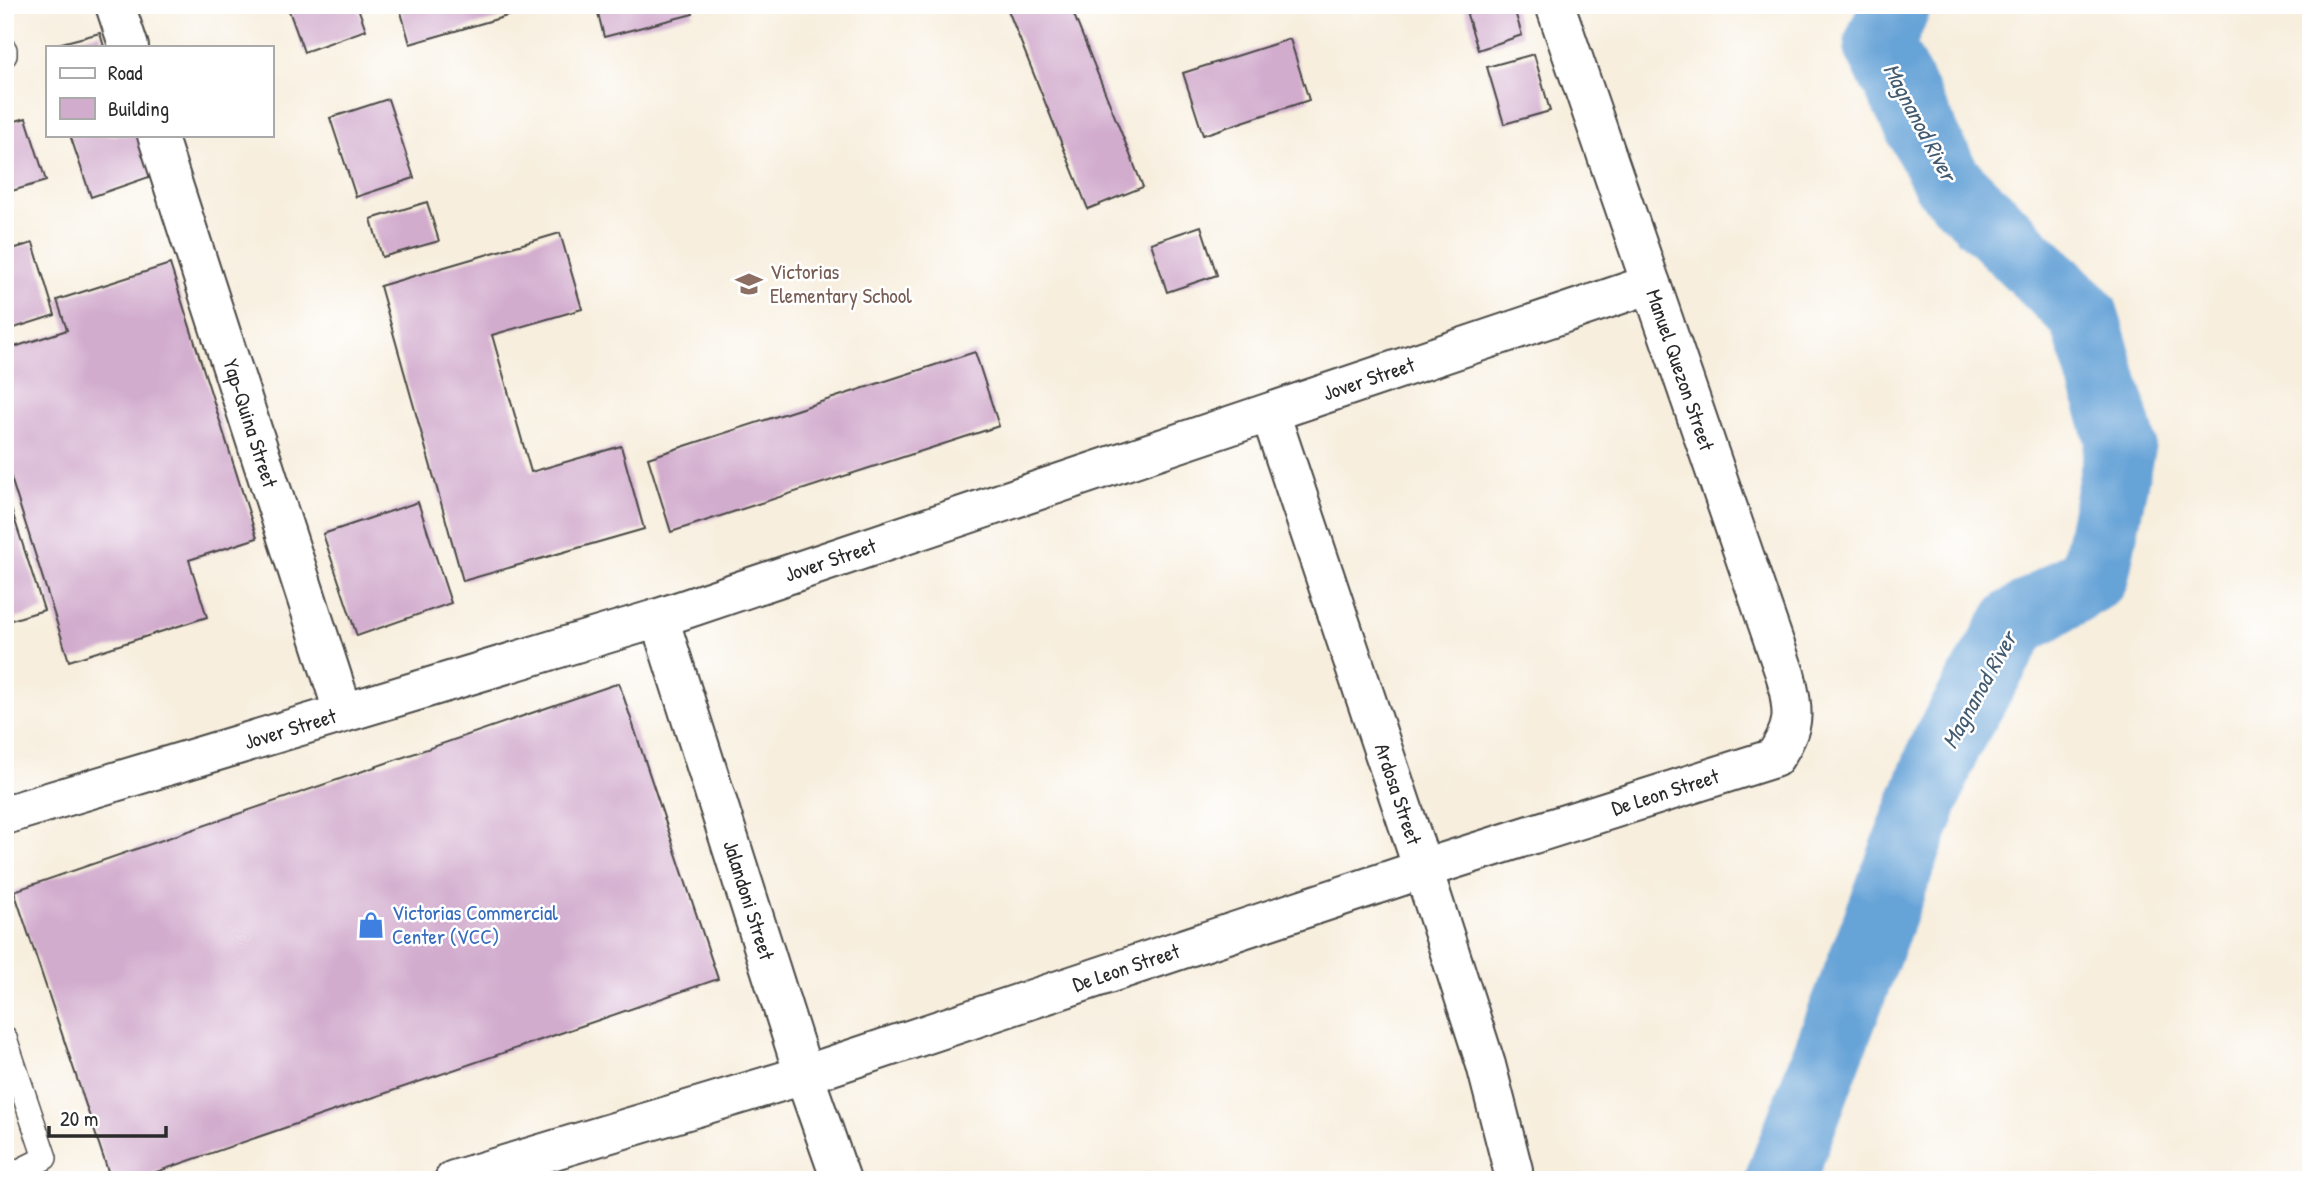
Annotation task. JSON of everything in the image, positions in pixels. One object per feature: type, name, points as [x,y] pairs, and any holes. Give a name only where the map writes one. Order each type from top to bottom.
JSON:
[{"type":"street","points":[[115,5],[129,46]]},
{"type":"street","name":"Manuel Quezon Street","points":[[1555,5],[1786,677],[1793,709],[1788,736]]},
{"type":"street","name":"Yap-Quina Street","points":[[157,136],[344,711]]},
{"type":"street","name":"Jover Street","points":[[5,815],[659,618],[1651,284]]},
{"type":"street","name":"Ardosa Street","points":[[1270,413],[1486,1065],[1513,1170],[1513,1180]]},
{"type":"street","name":"Jalandoni Street","points":[[659,618],[804,1075],[841,1180]]},
{"type":"street","name":"De Leon Street","points":[[454,1180],[804,1075],[1423,869],[1774,758],[1788,736]]},
{"type":"lane","points":[[5,50],[5,55]]},
{"type":"lane","points":[[5,1038],[45,1158],[5,1178]]},
{"type":"building","points":[[287,5],[357,5],[366,30],[304,52]]},
{"type":"building","points":[[399,5],[519,5],[521,12],[410,44]]},
{"type":"building","points":[[596,5],[691,5],[693,14],[604,37]]},
{"type":"building","points":[[1006,5],[1070,5],[1143,187],[1088,209]]},
{"type":"building","points":[[1464,5],[1513,5],[1522,35],[1478,50]]},
{"type":"building","points":[[100,33],[104,46],[50,46]]},
{"type":"building","points":[[1290,39],[1309,100],[1203,135],[1183,73]]},
{"type":"building","points":[[1534,54],[1550,111],[1504,124],[1487,67]]},
{"type":"building","points":[[388,99],[414,178],[356,197],[330,118]]},
{"type":"building","points":[[26,118],[46,181],[5,193],[5,124]]},
{"type":"building","points":[[70,136],[138,136],[152,176],[91,197]]},
{"type":"building","points":[[427,202],[439,241],[382,257],[371,219]]},
{"type":"building","points":[[1201,226],[1217,275],[1167,292],[1151,243]]},
{"type":"building","points":[[560,233],[582,309],[492,335],[531,472],[621,446],[644,529],[463,581],[380,286]]},
{"type":"building","points":[[33,243],[55,315],[5,331],[5,251]]},
{"type":"building","points":[[170,264],[257,538],[189,560],[207,617],[69,661],[5,459],[5,350],[67,330],[57,300]]},
{"type":"building","points":[[975,352],[999,426],[671,532],[648,458]]},
{"type":"building","points":[[5,490],[44,610],[5,622]]},
{"type":"building","points":[[418,502],[451,603],[357,636],[323,534]]},
{"type":"building","name":"Victorias Commercial Center (VCC)","points":[[619,683],[718,979],[133,1180],[111,1180],[14,891]]},
{"type":"waterway","name":"Magnanod River","points":[[1780,1180],[1946,743],[2016,623],[2094,576],[2121,442],[2084,316],[1947,181],[1879,45],[1896,5]]},
{"type":"place","name":"Victorias Elementary School","points":[[749,284]]},
{"type":"place","name":"Victorias Commercial Center (VCC)","points":[[371,925]]}]
